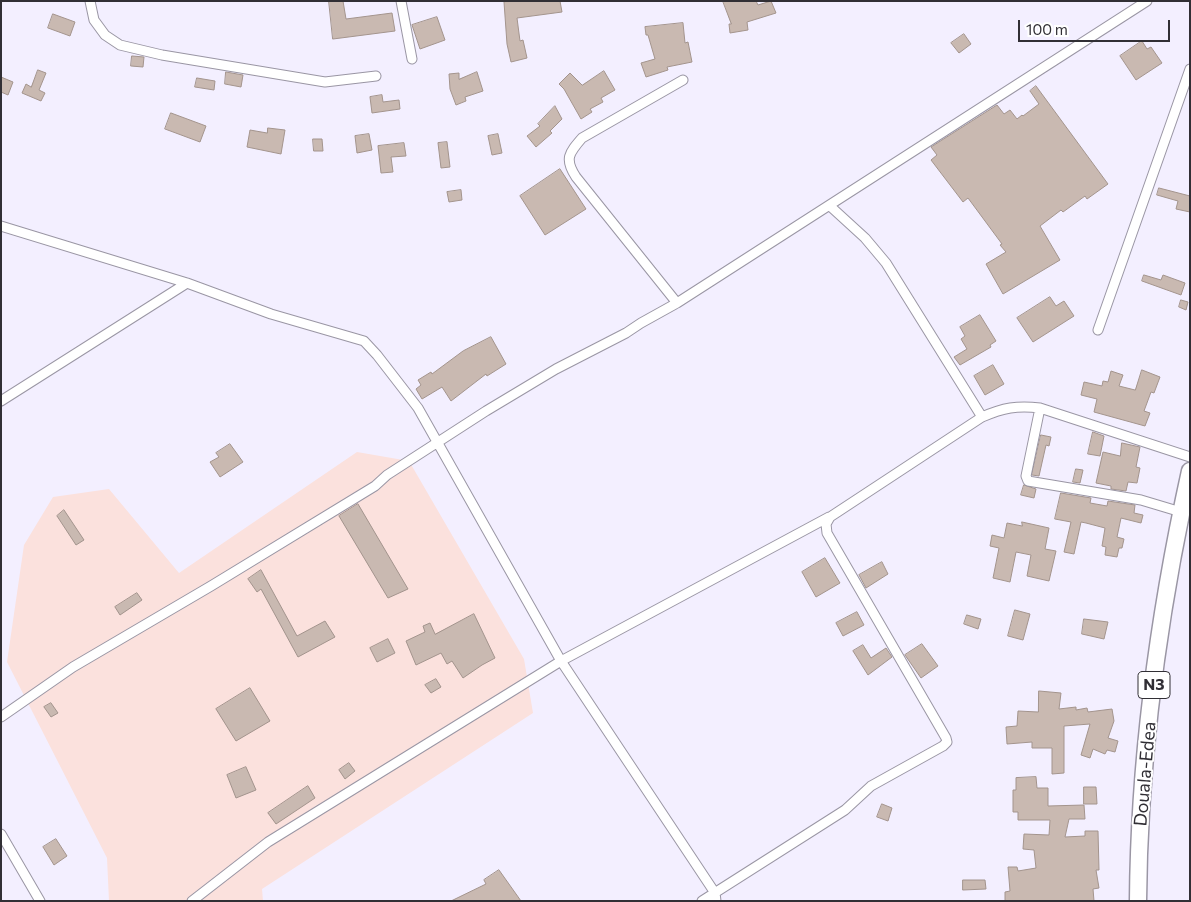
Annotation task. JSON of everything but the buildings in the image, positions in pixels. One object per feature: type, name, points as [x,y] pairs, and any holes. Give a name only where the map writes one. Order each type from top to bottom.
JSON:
[{"type":"highway","name":"Douala-Edea","points":[[1138,901],[1139,828],[1151,701],[1171,560],[1190,472]]},
{"type":"street","points":[[90,1],[94,20],[105,35],[120,45],[162,55],[325,82],[376,76]]},
{"type":"street","points":[[401,1],[412,59]]},
{"type":"street","points":[[1,716],[73,668],[374,486],[387,475],[437,442],[556,369],[626,333],[677,303],[1147,1]]},
{"type":"street","points":[[1098,330],[1190,69]]},
{"type":"street","points":[[677,303],[576,177],[568,159],[571,151],[582,138],[683,80]]},
{"type":"street","points":[[830,206],[865,238],[886,263],[982,417]]},
{"type":"street","points":[[1,226],[187,282],[271,314],[364,341],[418,408],[561,661],[716,897]]},
{"type":"street","points":[[1,401],[187,282]]},
{"type":"street","points":[[192,901],[268,842],[561,661],[830,517],[982,417],[999,410],[1022,406],[1040,408],[1190,457]]},
{"type":"street","points":[[1040,408],[1026,476],[1028,481],[1132,498],[1181,512]]},
{"type":"street","points":[[702,901],[716,897],[845,810],[871,786],[944,746],[946,742],[946,738],[827,533],[826,524],[830,517]]},
{"type":"street","points":[[1,834],[40,901]]},
{"type":"shaded area","points":[[357,452],[409,461],[524,659],[533,713],[262,889],[263,901],[109,901],[107,858],[7,662],[24,545],[53,497],[109,489],[179,573]]}]
